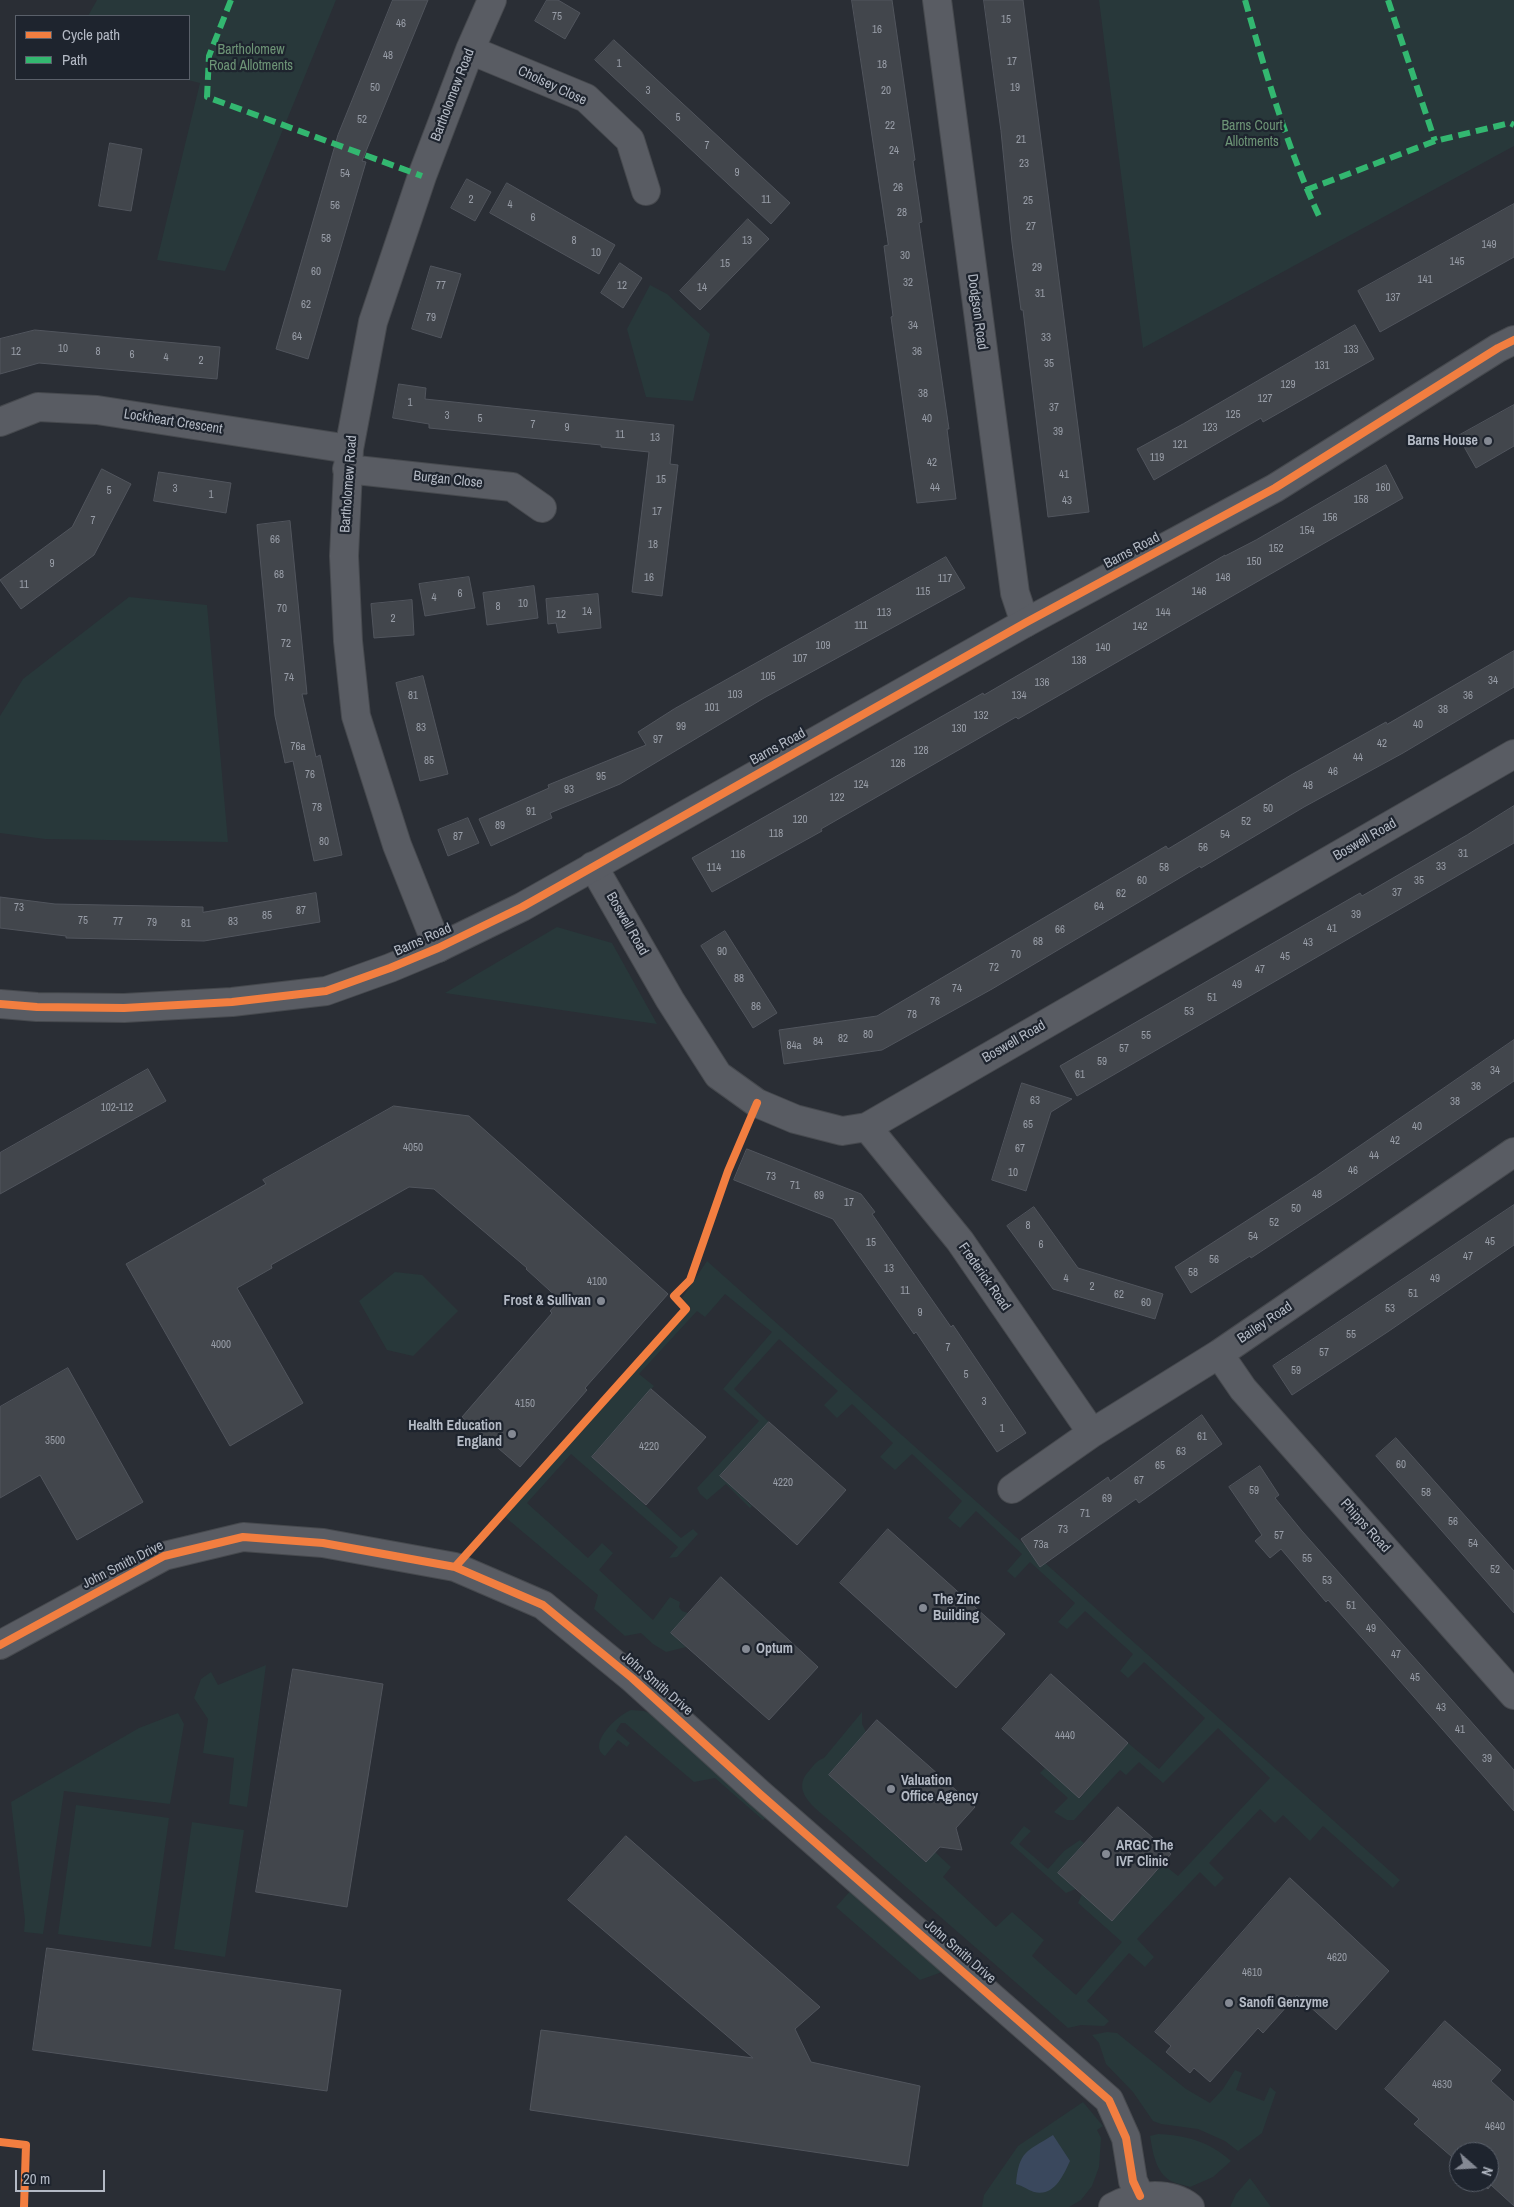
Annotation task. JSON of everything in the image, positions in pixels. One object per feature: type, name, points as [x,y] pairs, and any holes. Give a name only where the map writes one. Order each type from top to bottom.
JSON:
[{"type":"street","name":"Bartholomew Road","points":[[438,948],[397,846],[356,716],[348,641],[344,556],[348,459],[373,322],[422,176],[470,50],[492,0]]},
{"type":"street","name":"Dodgson Road","points":[[937,0],[1015,593],[1025,623]]},
{"type":"street","name":"Cholsey Close","points":[[470,50],[586,98],[630,140],[646,191]]},
{"type":"street","name":"Barns Road","points":[[0,1004],[37,1007],[124,1008],[232,1002],[307,993],[335,987],[390,968],[438,948],[522,907],[1025,623],[1275,488],[1498,348],[1514,340]]},
{"type":"street","name":"Lockheart Crescent","points":[[0,422],[38,407],[97,410],[348,459]]},
{"type":"street","name":"Burgan Close","points":[[348,459],[512,487],[542,508]]},
{"type":"street","name":"Boswell Road","points":[[593,866],[670,1000],[718,1075],[757,1104],[795,1119],[842,1131],[867,1127],[1514,754]]},
{"type":"street","name":"Frederick Road","points":[[867,1127],[960,1241],[1092,1433]]},
{"type":"street","name":"Bailey Road","points":[[1012,1489],[1092,1433],[1219,1354],[1514,1152]]},
{"type":"street","name":"Phipps Road","points":[[1219,1354],[1243,1389],[1514,1695]]},
{"type":"street","name":"John Smith Drive","points":[[0,1645],[164,1556],[243,1537],[323,1543],[454,1568],[543,1605],[632,1678],[760,1794],[1109,2100],[1126,2138],[1133,2181],[1140,2196]]},
{"type":"street","points":[[1113,2207],[1125,2200],[1140,2196],[1172,2199],[1190,2207]]},
{"type":"green space","name":"Bartholomew Road Allotments","points":[[97,0],[336,0],[225,271],[157,260],[200,83],[188,80],[190,80],[190,15],[89,15]]},
{"type":"green space","name":"Barns Court Allotments","points":[[1099,0],[1514,0],[1514,146],[1143,348]]},
{"type":"green space","points":[[650,285],[667,294],[710,334],[693,401],[646,397],[627,329]]},
{"type":"green space","points":[[129,597],[207,605],[228,842],[45,839],[0,833],[0,716],[23,679]]},
{"type":"green space","points":[[557,927],[612,943],[657,1024],[445,993]]},
{"type":"green space","points":[[707,1261],[1400,1880],[1393,1888],[1323,1826],[1310,1841],[1283,1815],[1275,1823],[1260,1809],[1209,1863],[1224,1878],[1215,1887],[1200,1872],[1137,1939],[1154,1957],[1145,1967],[1129,1953],[1087,2001],[1109,2021],[1104,2026],[1081,2025],[1068,2028],[815,1808],[804,1794],[802,1787],[804,1779],[815,1763],[824,1758],[862,1712],[862,1724],[866,1732],[829,1775],[925,1862],[935,1852],[951,1867],[943,1877],[996,1927],[1012,1912],[1044,1940],[1032,1956],[1076,1995],[1122,1942],[1078,1903],[1082,1894],[1112,1921],[1163,1864],[1178,1876],[1270,1778],[1218,1728],[1163,1783],[1139,1762],[1126,1775],[1120,1770],[1074,1820],[1067,1820],[1054,1812],[1068,1798],[1040,1773],[1045,1768],[1080,1798],[1128,1743],[1159,1769],[1205,1718],[1144,1662],[1128,1678],[1120,1671],[1133,1654],[1085,1611],[1067,1629],[1058,1622],[1075,1603],[1030,1562],[1015,1578],[1007,1571],[1022,1554],[976,1511],[960,1528],[948,1518],[962,1501],[912,1454],[895,1470],[880,1457],[893,1443],[852,1404],[837,1418],[824,1405],[838,1391],[779,1339],[734,1389],[769,1422],[720,1476],[752,1506],[750,1508],[726,1484],[707,1500],[700,1494],[697,1488],[759,1421],[723,1389],[772,1332],[725,1294],[705,1317],[697,1311],[639,1374],[654,1386],[592,1457],[681,1538],[693,1529],[698,1534],[677,1557],[669,1558],[678,1547],[571,1454],[527,1503],[588,1558],[602,1543],[613,1553],[599,1570],[653,1620],[670,1597],[680,1602],[679,1607],[682,1611],[688,1613],[671,1633],[686,1647],[666,1652],[641,1633],[625,1636],[594,1609],[598,1595],[505,1517],[691,1308],[682,1298]]},
{"type":"green space","points":[[395,1272],[422,1275],[458,1311],[413,1356],[387,1350],[359,1301]]},
{"type":"green space","points":[[266,1665],[247,1807],[229,1804],[234,1758],[203,1753],[208,1719],[194,1698],[201,1679],[211,1672],[218,1685]]},
{"type":"green space","points":[[631,1710],[652,1714],[769,1815],[763,1820],[715,1778],[694,1782],[625,1723],[621,1723],[616,1731],[630,1743],[627,1747],[618,1740],[605,1756],[600,1751],[601,1737],[612,1724]]},
{"type":"green space","points":[[178,1713],[184,1724],[170,1804],[64,1791],[43,1934],[24,1932],[25,1920],[11,1802],[139,1728]]},
{"type":"green space","points":[[76,1805],[169,1818],[151,1947],[58,1934]]},
{"type":"green space","points":[[192,1822],[244,1830],[225,1957],[174,1949]]},
{"type":"green space","points":[[1024,1826],[1031,1831],[1019,1844],[1048,1869],[1064,1851],[1080,1840],[1084,1843],[1059,1873],[1076,1889],[1066,1893],[1010,1843]]},
{"type":"green space","points":[[852,1889],[942,1972],[920,1980],[836,1907]]},
{"type":"green space","points":[[1107,2032],[1117,2033],[1186,2089],[1210,2103],[1223,2089],[1235,2070],[1242,2073],[1236,2090],[1264,2101],[1270,2087],[1276,2092],[1262,2133],[1238,2151],[1225,2141],[1198,2129],[1161,2124],[1153,2121],[1133,2092],[1106,2064],[1099,2043],[1092,2035]]},
{"type":"green space","points":[[1083,2102],[1103,2126],[1097,2130],[1101,2138],[1099,2167],[1092,2186],[1081,2200],[1069,2207],[982,2207],[984,2195],[1018,2146]]},
{"type":"green space","points":[[1158,2134],[1188,2138],[1206,2144],[1231,2161],[1213,2177],[1190,2187],[1173,2182],[1161,2172],[1152,2149],[1150,2136]]},
{"type":"green space","points":[[1250,2178],[1271,2207],[1230,2207],[1236,2194]]},
{"type":"water","points":[[1053,2135],[1070,2161],[1057,2184],[1041,2193],[1016,2184],[1022,2158],[1030,2149]]},
{"type":"building","points":[[393,0],[428,0],[362,161],[366,162],[308,359],[276,349],[338,135]]},
{"type":"building","points":[[547,0],[558,0],[580,13],[565,39],[535,21]]},
{"type":"building","points":[[852,0],[892,0],[915,160],[913,161],[922,222],[919,223],[949,429],[947,429],[956,499],[917,503],[891,317],[893,316],[884,246],[888,245]]},
{"type":"building","points":[[984,0],[1023,0],[1089,512],[1048,517],[1023,310],[1021,310],[1012,243],[1001,131]]},
{"type":"building","points":[[614,40],[790,203],[771,224],[595,60]]},
{"type":"building","points":[[110,143],[142,149],[131,211],[99,206]]},
{"type":"building","points":[[467,179],[491,192],[475,221],[451,208]]},
{"type":"building","points":[[507,183],[615,245],[599,274],[490,213]]},
{"type":"building","points":[[1514,204],[1514,257],[1380,332],[1358,291]]},
{"type":"building","points":[[748,219],[769,239],[700,310],[680,291]]},
{"type":"building","points":[[620,263],[642,278],[623,308],[601,293]]},
{"type":"building","points":[[431,266],[461,274],[441,338],[412,329]]},
{"type":"building","points":[[1355,325],[1374,359],[1263,422],[1261,418],[1154,480],[1137,449]]},
{"type":"building","points":[[35,330],[220,347],[217,379],[39,363],[0,374],[0,339]]},
{"type":"building","points":[[399,384],[426,388],[425,399],[674,425],[670,464],[678,465],[662,596],[632,592],[649,452],[601,447],[601,445],[429,428],[429,424],[393,418]]},
{"type":"building","name":"Barns House","points":[[1514,405],[1514,446],[1476,468],[1458,436]]},
{"type":"building","points":[[1386,465],[1403,498],[712,892],[692,858],[983,693],[984,695],[1225,555],[1256,540]]},
{"type":"building","points":[[102,469],[131,484],[94,555],[21,609],[0,580],[72,527]]},
{"type":"building","points":[[159,472],[231,483],[226,513],[154,501]]},
{"type":"building","points":[[290,521],[307,694],[302,694],[316,757],[320,755],[342,855],[314,861],[293,761],[285,763],[275,716],[257,525]]},
{"type":"building","points":[[946,557],[965,588],[764,698],[620,784],[550,813],[552,818],[491,846],[479,819],[549,788],[548,785],[646,745],[638,732],[674,709]]},
{"type":"building","points":[[469,577],[475,608],[425,616],[419,584]]},
{"type":"building","points":[[534,586],[538,618],[487,625],[483,593]]},
{"type":"building","points":[[598,594],[601,628],[558,633],[556,623],[548,624],[546,599]]},
{"type":"building","points":[[412,600],[414,635],[374,638],[371,604]]},
{"type":"building","points":[[1514,651],[1514,687],[1403,753],[1304,807],[1201,868],[1200,866],[992,989],[882,1050],[784,1064],[779,1030],[877,1016],[1166,846],[1168,849],[1291,775],[1386,722],[1387,724]]},
{"type":"building","points":[[423,676],[448,774],[420,781],[396,683]]},
{"type":"building","points":[[1514,806],[1514,843],[1077,1096],[1060,1066],[1360,893],[1362,896]]},
{"type":"building","points":[[468,818],[479,843],[448,856],[438,830]]},
{"type":"building","points":[[316,893],[320,922],[204,941],[66,938],[66,936],[0,928],[0,897],[55,904],[203,907],[203,912]]},
{"type":"building","points":[[725,931],[777,1013],[753,1028],[701,946]]},
{"type":"building","points":[[1514,1040],[1514,1081],[1344,1197],[1251,1258],[1250,1256],[1191,1293],[1175,1267],[1316,1176]]},
{"type":"building","points":[[148,1069],[166,1101],[0,1194],[0,1153]]},
{"type":"building","points":[[1022,1083],[1072,1099],[1051,1112],[1026,1191],[992,1180]]},
{"type":"building","points":[[394,1106],[469,1116],[668,1294],[585,1388],[587,1390],[520,1467],[462,1417],[552,1313],[550,1311],[560,1300],[527,1268],[434,1189],[409,1187],[271,1265],[272,1268],[237,1288],[303,1403],[230,1446],[126,1264],[266,1184],[263,1180]]},
{"type":"building","points":[[747,1149],[861,1194],[875,1212],[872,1214],[951,1327],[953,1325],[1026,1433],[997,1452],[916,1332],[914,1334],[833,1219],[734,1180]]},
{"type":"building","points":[[1514,1205],[1514,1245],[1292,1395],[1273,1366]]},
{"type":"building","points":[[1034,1207],[1078,1268],[1163,1294],[1155,1319],[1053,1289],[1007,1226]]},
{"type":"building","points":[[68,1368],[143,1502],[77,1540],[40,1475],[0,1498],[0,1407]]},
{"type":"building","points":[[651,1389],[706,1437],[646,1505],[592,1457]]},
{"type":"building","points":[[1202,1415],[1222,1444],[1139,1503],[1136,1499],[1040,1567],[1021,1539],[1108,1477],[1110,1481]]},
{"type":"building","points":[[769,1422],[846,1490],[797,1545],[720,1476]]},
{"type":"building","points":[[1396,1438],[1514,1571],[1514,1613],[1376,1456]]},
{"type":"building","points":[[1260,1466],[1279,1495],[1275,1498],[1302,1531],[1514,1770],[1514,1811],[1328,1600],[1326,1602],[1281,1549],[1270,1558],[1255,1541],[1262,1535],[1229,1487]]},
{"type":"building","name":"The Zinc Building","points":[[888,1529],[1005,1634],[956,1688],[840,1583]]},
{"type":"building","points":[[721,1577],[818,1667],[769,1720],[671,1633]]},
{"type":"building","points":[[293,1669],[383,1684],[347,1907],[256,1892]]},
{"type":"building","points":[[1051,1674],[1128,1743],[1079,1798],[1002,1729]]},
{"type":"building","points":[[877,1720],[975,1807],[956,1828],[962,1850],[940,1847],[926,1862],[829,1775]]},
{"type":"building","points":[[1118,1807],[1171,1854],[1112,1921],[1058,1873]]},
{"type":"building","points":[[626,1836],[820,2007],[795,2029],[811,2062],[920,2086],[908,2166],[530,2110],[541,2030],[753,2058],[568,1900]]},
{"type":"building","points":[[1290,1878],[1389,1971],[1336,2030],[1297,1995],[1263,2033],[1258,2028],[1210,2082],[1194,2068],[1190,2073],[1166,2052],[1171,2046],[1155,2032]]},
{"type":"building","points":[[47,1948],[341,1990],[327,2091],[33,2050]]},
{"type":"building","points":[[1445,2021],[1501,2070],[1491,2081],[1514,2102],[1514,2206],[1499,2192],[1499,2142],[1449,2142],[1449,2154],[1414,2124],[1419,2119],[1385,2089]]},
{"type":"marked path","points":[[231,0],[209,56],[207,97],[422,176]]},
{"type":"marked path","points":[[1245,0],[1287,137],[1319,216]]},
{"type":"marked path","points":[[1388,0],[1435,141]]},
{"type":"marked path","points":[[1306,190],[1435,141],[1510,123],[1514,125]]},
{"type":"cycle path","points":[[0,1004],[37,1007],[124,1008],[232,1002],[326,991],[438,948],[522,907],[1025,623],[1275,488],[1498,348],[1514,340]]},
{"type":"cycle path","points":[[455,1567],[686,1309],[674,1296],[690,1280],[728,1171],[757,1103]]},
{"type":"cycle path","points":[[0,1645],[164,1556],[243,1537],[323,1543],[455,1567],[543,1605],[632,1678],[760,1794],[1109,2100],[1126,2138],[1133,2181],[1140,2196]]},
{"type":"cycle path","points":[[0,2142],[26,2145],[24,2207]]},
{"type":"place","name":"Barns House","points":[[1488,441]]},
{"type":"place","name":"Frost & Sullivan","points":[[601,1301]]},
{"type":"place","name":"Health Education England","points":[[512,1434]]},
{"type":"place","name":"The Zinc Building","points":[[923,1608]]},
{"type":"place","name":"Optum","points":[[746,1649]]},
{"type":"place","name":"Valuation Office Agency","points":[[891,1789]]},
{"type":"place","name":"ARGC The IVF Clinic","points":[[1106,1854]]},
{"type":"place","name":"Sanofi Genzyme","points":[[1229,2003]]}]
